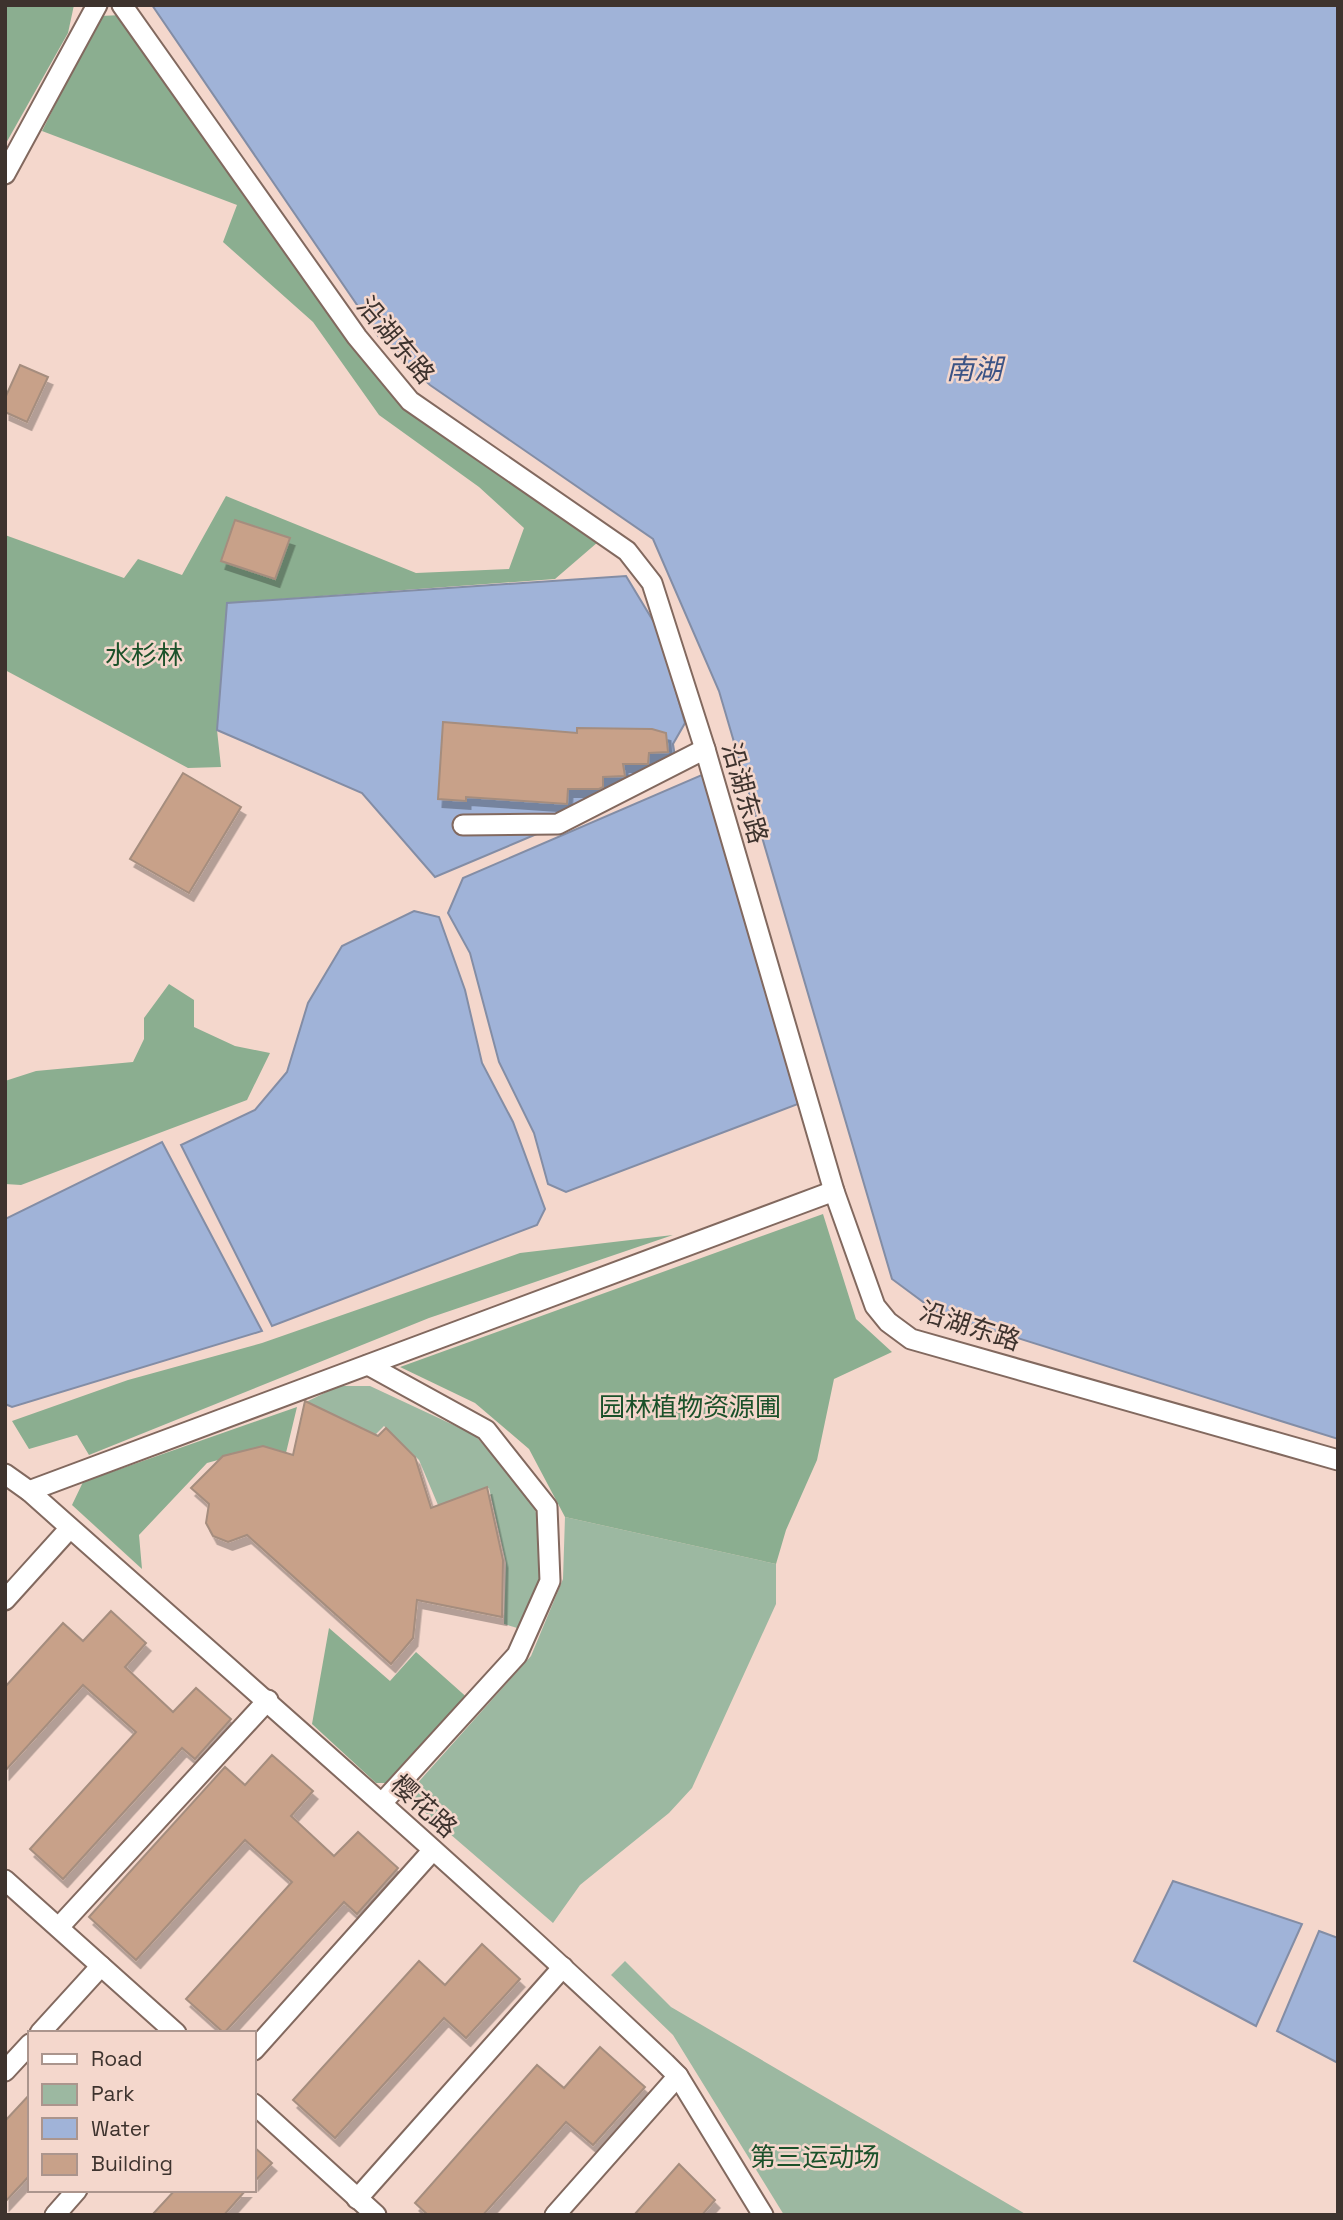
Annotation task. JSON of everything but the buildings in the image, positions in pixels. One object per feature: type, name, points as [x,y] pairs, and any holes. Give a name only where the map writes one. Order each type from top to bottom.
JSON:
[{"type":"street","points":[[5,174],[97,5]]},
{"type":"street","name":"沿湖东路","points":[[122,5],[357,337],[410,401],[627,551],[652,583],[705,749],[834,1191],[874,1306],[888,1322],[911,1339],[1338,1460]]},
{"type":"street","points":[[463,825],[558,824],[705,749]]},
{"type":"street","points":[[29,1491],[834,1191]]},
{"type":"street","points":[[368,1365],[486,1430],[547,1507],[550,1581],[517,1655],[382,1803]]},
{"type":"street","name":"樱花路","points":[[5,1474],[29,1491],[268,1700],[563,1967],[678,2076],[763,2215]]},
{"type":"street","points":[[5,1600],[71,1528]]},
{"type":"street","points":[[59,1927],[268,1700]]},
{"type":"street","points":[[256,2048],[433,1850]]},
{"type":"street","points":[[5,1881],[174,2031]]},
{"type":"street","points":[[42,2031],[101,1966]]},
{"type":"street","points":[[357,2199],[563,1967]]},
{"type":"street","points":[[5,2071],[28,2047]]},
{"type":"street","points":[[555,2215],[678,2076]]},
{"type":"street","points":[[256,2106],[376,2215]]},
{"type":"street","points":[[55,2215],[75,2192]]},
{"type":"green space","points":[[5,5],[74,5],[68,33],[5,145]]},
{"type":"green space","name":"水杉林","points":[[122,15],[247,201],[404,407],[598,542],[555,579],[227,603],[217,730],[221,767],[188,768],[5,670],[5,535],[124,578],[138,559],[182,575],[226,496],[416,573],[509,569],[524,528],[479,487],[379,415],[313,322],[223,242],[237,205],[42,131],[100,16]]},
{"type":"green space","points":[[169,984],[194,1000],[194,1027],[235,1046],[270,1053],[247,1100],[21,1185],[5,1184],[5,1081],[36,1071],[133,1062],[144,1039],[144,1018]]},
{"type":"green space","name":"园林植物资源圃","points":[[823,1214],[856,1319],[892,1352],[834,1379],[817,1460],[786,1530],[776,1564],[565,1517],[529,1449],[475,1403],[400,1367]]},
{"type":"green space","points":[[673,1235],[429,1318],[89,1455],[77,1435],[29,1449],[12,1421],[128,1380],[262,1343],[520,1253]]},
{"type":"green space","points":[[339,1386],[370,1386],[475,1435],[535,1506],[545,1580],[524,1630],[504,1624],[506,1563],[489,1488],[438,1505],[419,1460],[384,1426],[374,1436],[306,1402]]},
{"type":"green space","points":[[297,1407],[285,1457],[255,1450],[207,1463],[139,1535],[142,1569],[72,1505],[83,1482]]},
{"type":"green space","points":[[565,1517],[776,1564],[776,1604],[692,1788],[669,1813],[580,1885],[553,1923],[406,1796],[531,1656],[563,1579]]},
{"type":"green space","points":[[329,1628],[390,1681],[416,1652],[471,1701],[398,1783],[376,1783],[312,1724]]},
{"type":"green space","name":"第三运动场","points":[[625,1961],[671,2007],[1027,2215],[784,2215],[673,2035],[611,1975]]},
{"type":"water","name":"南湖","points":[[152,5],[1338,5],[1338,1439],[938,1313],[892,1279],[719,691],[653,539],[430,385],[379,337]]},
{"type":"water","points":[[626,576],[658,629],[685,723],[673,744],[677,769],[558,825],[435,877],[362,793],[217,730],[227,603]]},
{"type":"water","points":[[704,774],[798,1104],[566,1192],[548,1184],[534,1133],[499,1062],[470,953],[448,913],[463,878]]},
{"type":"water","points":[[414,911],[439,917],[465,990],[482,1063],[513,1122],[545,1209],[537,1225],[272,1326],[181,1145],[255,1110],[287,1072],[308,1003],[342,946]]},
{"type":"water","points":[[162,1142],[262,1331],[12,1407],[5,1404],[5,1219]]},
{"type":"water","points":[[1173,1881],[1302,1924],[1256,2026],[1134,1961]]},
{"type":"water","points":[[1319,1931],[1338,1938],[1338,2063],[1277,2031]]}]
